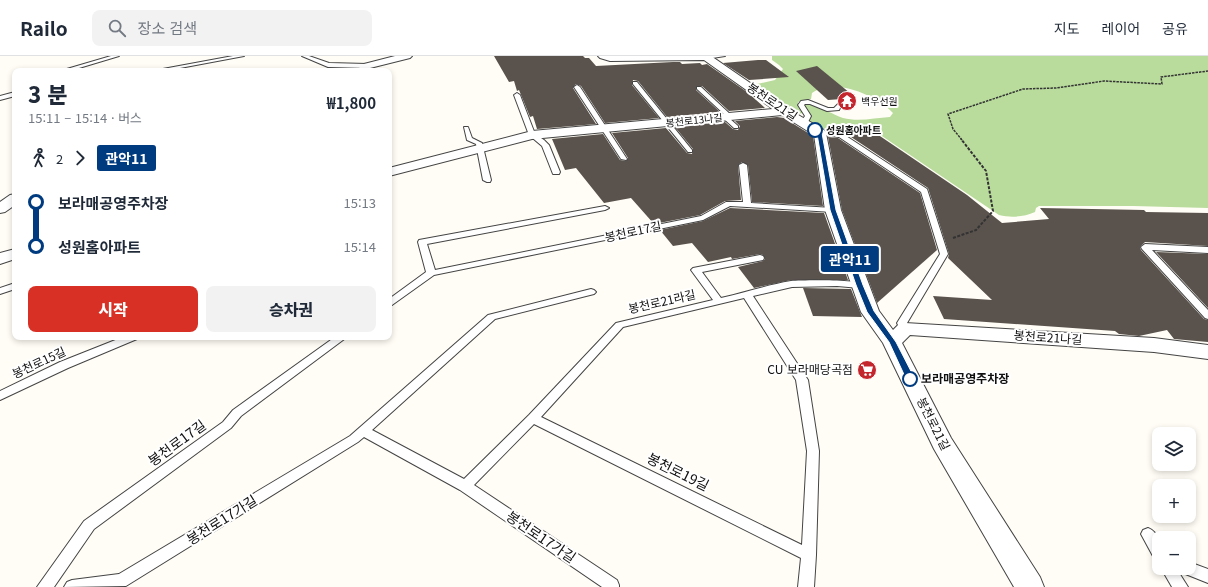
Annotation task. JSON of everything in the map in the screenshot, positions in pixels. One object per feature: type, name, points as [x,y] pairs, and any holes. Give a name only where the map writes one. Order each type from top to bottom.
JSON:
[{"type":"street","points":[[366,68],[407,56]]},
{"type":"street","points":[[603,56],[610,58],[711,56]]},
{"type":"street","name":"봉천로21길","points":[[711,56],[784,111],[820,133],[833,210],[870,312],[899,335],[942,443],[1030,587]]},
{"type":"street","name":"봉천로13나길","points":[[392,171],[532,135],[784,111]]},
{"type":"street","points":[[0,209],[12,200]]},
{"type":"street","points":[[0,259],[12,255]]},
{"type":"street","name":"봉천로21나길","points":[[899,335],[1154,345],[1208,352]]},
{"type":"lane","points":[[74,68],[117,56]]},
{"type":"lane","points":[[172,68],[242,56]]},
{"type":"lane","points":[[304,56],[328,64],[356,68]]},
{"type":"lane","points":[[635,83],[690,151]]},
{"type":"lane","points":[[577,87],[624,159]]},
{"type":"lane","points":[[699,88],[736,127]]},
{"type":"lane","points":[[0,98],[12,95]]},
{"type":"lane","points":[[517,95],[532,135],[540,138],[547,146],[556,172]]},
{"type":"lane","points":[[803,123],[806,121],[808,116],[800,105],[803,102],[812,102],[827,110],[837,109],[838,106]]},
{"type":"lane","points":[[466,128],[468,139],[479,143],[487,180]]},
{"type":"lane","points":[[820,133],[841,135],[924,191],[929,203],[938,243],[944,254],[902,323],[899,335]]},
{"type":"lane","points":[[743,165],[747,205]]},
{"type":"lane","name":"봉천로17길","points":[[392,301],[431,273],[703,218],[729,204],[833,210]]},
{"type":"lane","points":[[431,273],[422,242],[605,208]]},
{"type":"lane","points":[[1208,250],[1145,247],[1208,316]]},
{"type":"lane","points":[[719,302],[696,270],[760,258]]},
{"type":"lane","name":"봉천로21라길","points":[[466,486],[533,418],[620,325],[747,296],[792,284],[838,283],[860,285]]},
{"type":"lane","points":[[0,291],[12,287]]},
{"type":"lane","name":"봉천로17가길","points":[[72,587],[122,581],[354,439],[492,316],[591,292]]},
{"type":"lane","points":[[747,296],[802,380],[813,451],[809,555],[806,587]]},
{"type":"lane","name":"봉천로15길","points":[[0,396],[64,365],[126,340]]},
{"type":"lane","name":"봉천로17길","points":[[45,587],[89,525],[227,425],[237,413],[338,340]]},
{"type":"lane","name":"봉천로19길","points":[[533,418],[809,555]]},
{"type":"lane","name":"봉천로17가길","points":[[364,431],[466,486],[612,584],[610,587]]},
{"type":"lane","points":[[1148,534],[1152,541]]},
{"type":"lane","points":[[1196,571],[1208,576]]},
{"type":"lane","points":[[1172,575],[1180,587]]},
{"type":"path","points":[[938,243],[976,230],[993,211],[986,171],[953,129],[948,114],[1023,89],[1056,88],[1104,81],[1162,84],[1161,77],[1208,71]]},
{"type":"green space","points":[[772,56],[1208,56],[1208,208],[1039,206],[1036,208],[1035,212],[1022,216],[1013,217],[999,215],[876,132],[857,128],[830,130],[818,128],[809,121],[810,114],[803,104],[812,104],[843,118],[849,119],[861,120],[890,117],[893,113],[886,106],[876,100],[854,90],[832,87],[821,89],[812,93],[811,99],[798,102],[803,113],[797,114],[756,86],[757,84],[775,80],[783,69],[772,60]]},
{"type":"building","points":[[494,56],[583,56],[585,58],[589,58],[596,66],[673,62],[680,62],[682,64],[707,64],[747,92],[765,108],[729,111],[702,86],[697,86],[696,90],[720,112],[667,117],[638,81],[633,80],[632,85],[659,118],[605,123],[581,86],[576,84],[573,88],[596,124],[537,129],[533,116],[530,117],[519,90],[517,91],[514,81],[509,82]]},
{"type":"building","points":[[766,60],[789,77],[749,80],[723,63]]},
{"type":"building","points":[[817,66],[856,98],[828,100],[796,71]]},
{"type":"building","points":[[777,117],[784,118],[813,136],[823,206],[752,202],[748,165],[742,162],[738,165],[741,200],[725,201],[700,215],[654,224],[631,198],[604,203],[576,168],[565,170],[552,139],[603,134],[620,160],[626,161],[628,158],[612,133],[666,128],[687,153],[692,154],[693,149],[675,127],[725,122],[733,129],[738,130],[740,126],[735,121]]},
{"type":"building","points":[[871,130],[967,195],[1002,223],[1049,219],[1040,208],[1208,213],[1208,246],[1145,242],[1140,247],[1141,250],[1204,319],[1208,320],[1208,342],[1174,339],[1167,330],[1139,336],[1119,334],[1115,331],[944,319],[933,296],[992,300],[948,258],[949,254],[928,188],[845,133]]},
{"type":"building","points":[[828,137],[838,138],[920,193],[937,250],[877,303],[842,210]]},
{"type":"building","points":[[730,208],[824,213],[848,280],[791,280],[754,288],[738,267],[763,261],[765,259],[763,255],[760,254],[732,259],[731,257],[708,262],[692,243],[673,246],[660,230],[703,221]]},
{"type":"building","points":[[1156,252],[1208,254],[1208,308]]},
{"type":"building","points":[[803,288],[851,289],[862,317],[813,316]]},
{"type":"bus line","name":"관악11","points":[[815,130],[820,133],[833,210],[870,312],[892,342],[910,379]]},
{"type":"place","name":"백우선원","points":[[847,101]]},
{"type":"place","name":"성원홈아파트","points":[[815,130]]},
{"type":"place","name":"CU 보라매당곡점","points":[[867,370]]},
{"type":"place","name":"보라매공영주차장","points":[[910,379]]}]
